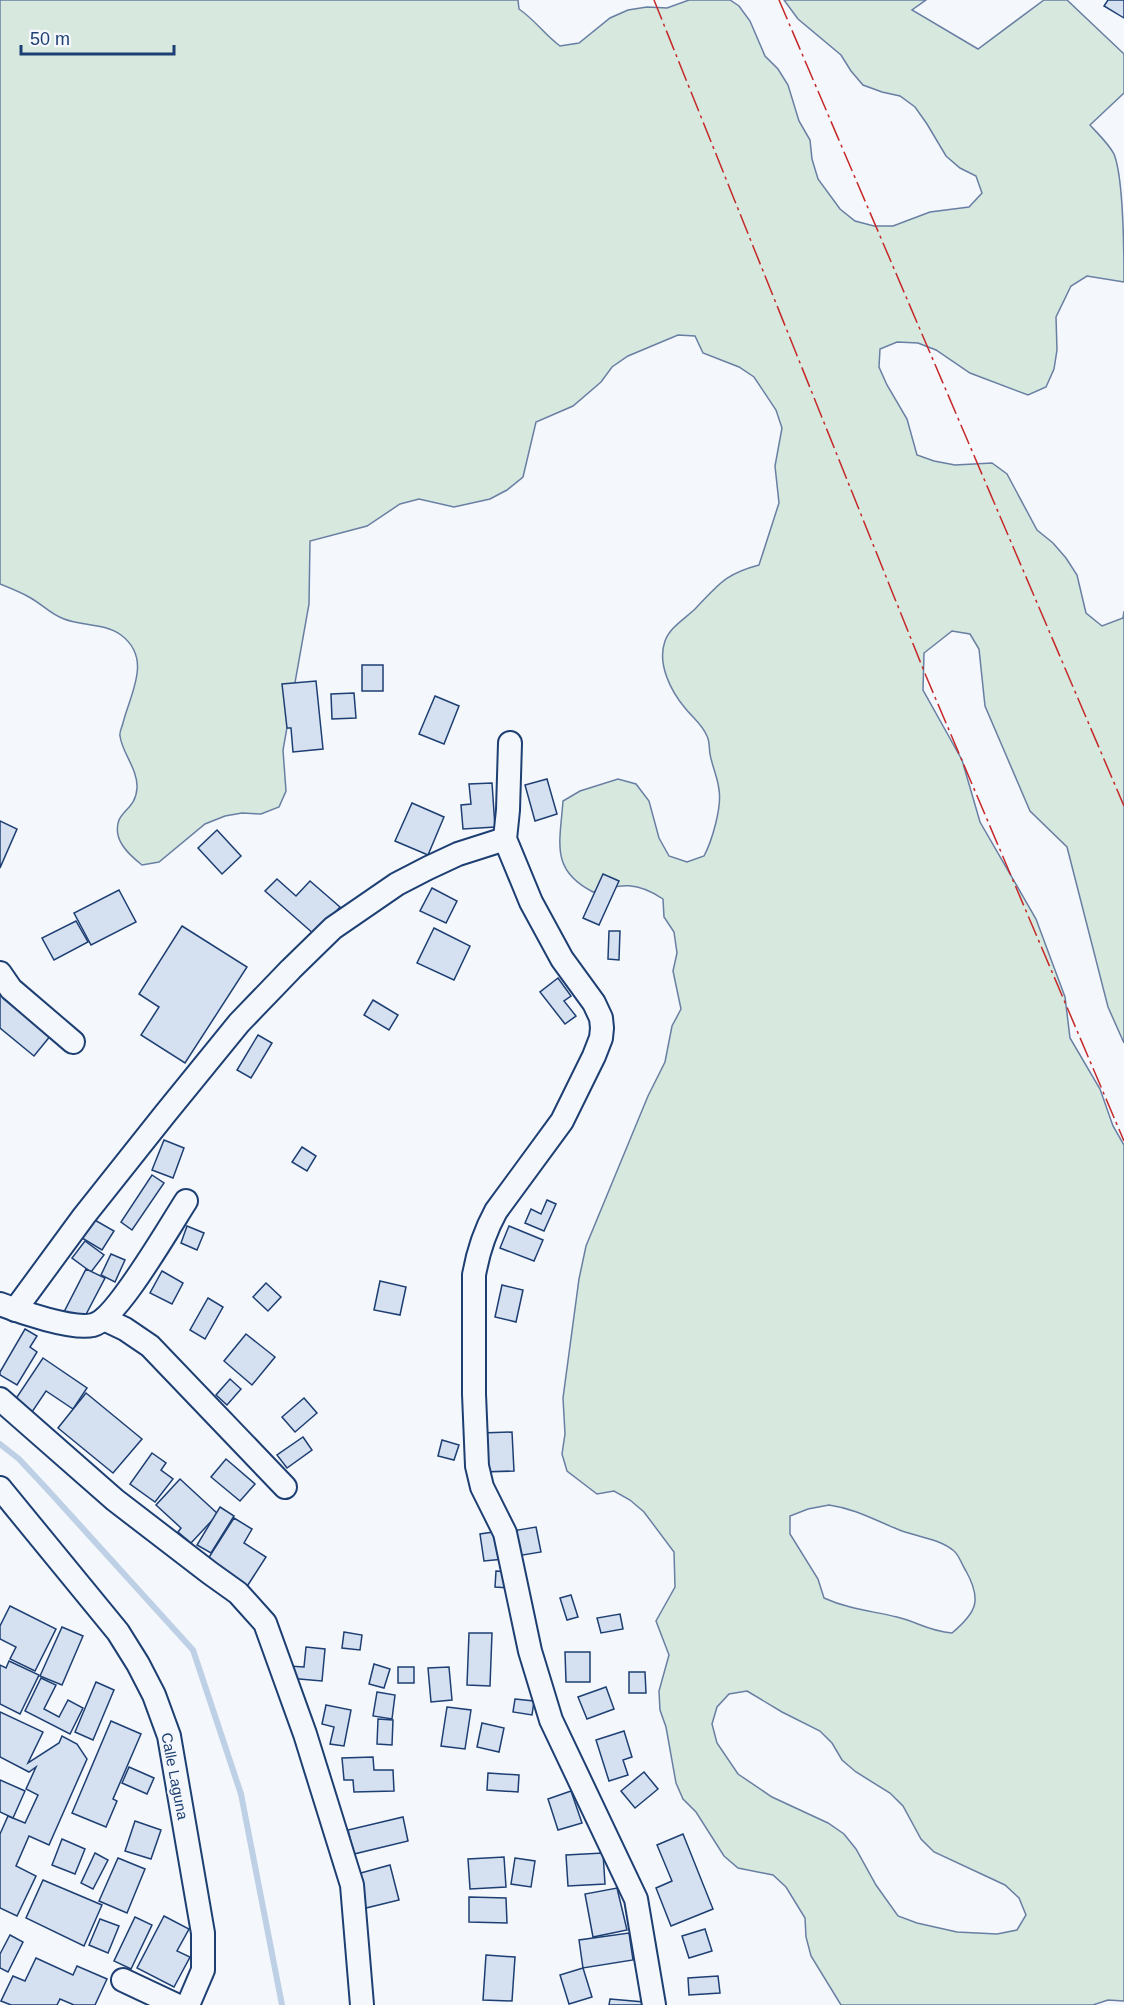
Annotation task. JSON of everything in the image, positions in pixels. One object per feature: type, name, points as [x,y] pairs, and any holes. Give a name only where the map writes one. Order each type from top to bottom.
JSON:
[{"type":"street","points":[[510,743],[505,838],[531,902],[562,959],[594,1003],[601,1018],[602,1028],[594,1056],[562,1121],[496,1211],[477,1258],[474,1275],[474,1394],[477,1466],[482,1487],[505,1533],[530,1652],[551,1720],[636,1899],[654,2005]]},
{"type":"street","points":[[186,1201],[137,1276],[104,1319],[92,1326],[80,1326],[7,1307],[84,1216],[239,1023],[299,960],[333,928],[397,885],[428,867],[505,838]]},
{"type":"street","points":[[0,973],[11,989],[73,1042]]},
{"type":"street","points":[[104,1319],[125,1329],[150,1346],[285,1487]]},
{"type":"street","points":[[0,1399],[115,1500],[238,1593],[265,1623],[305,1734],[352,1885],[362,2005]]},
{"type":"street","name":"Calle Laguna","points":[[0,1488],[118,1632],[154,1695],[169,1736],[203,1933],[202,1970],[188,2005]]},
{"type":"street","points":[[123,1980],[176,2005]]},
{"type":"shaded area","points":[[0,0],[518,0],[519,9],[560,46],[579,43],[610,18],[628,10],[647,7],[667,8],[689,0],[730,0],[739,6],[750,21],[765,56],[778,69],[788,85],[799,121],[810,140],[812,159],[818,179],[840,209],[855,221],[874,226],[893,226],[930,212],[969,207],[982,193],[976,176],[960,168],[946,156],[915,107],[900,96],[863,85],[841,55],[798,19],[784,0],[926,0],[912,10],[978,49],[1044,0],[1067,0],[1124,54],[1124,93],[1090,125],[1112,150],[1117,165],[1123,215],[1124,282],[1087,276],[1071,286],[1056,317],[1057,350],[1054,369],[1046,387],[1028,395],[970,373],[936,350],[918,343],[897,342],[880,349],[879,367],[907,419],[917,455],[955,465],[992,463],[1007,474],[1037,530],[1053,543],[1077,575],[1086,613],[1102,626],[1123,618],[1124,611],[1124,1043],[1108,1007],[1067,847],[1030,811],[985,706],[979,649],[970,634],[952,631],[924,653],[923,690],[962,760],[980,822],[1036,919],[1065,997],[1070,1038],[1100,1089],[1113,1126],[1124,1145],[1124,2001],[1108,2000],[1093,2005],[841,2005],[811,1956],[806,1937],[805,1918],[786,1887],[773,1875],[738,1868],[724,1856],[696,1812],[683,1799],[676,1783],[666,1727],[660,1710],[659,1691],[669,1655],[656,1621],[675,1587],[674,1552],[644,1512],[630,1500],[614,1491],[597,1494],[567,1471],[562,1454],[565,1434],[563,1398],[579,1279],[586,1246],[648,1096],[665,1062],[672,1026],[681,1009],[673,971],[677,953],[674,932],[664,917],[663,899],[637,887],[612,887],[593,892],[579,883],[564,865],[561,854],[563,801],[580,791],[618,779],[636,784],[649,801],[659,838],[669,856],[687,862],[704,856],[707,850],[716,824],[720,797],[709,741],[703,728],[688,712],[670,685],[664,667],[663,649],[671,631],[717,586],[738,572],[759,565],[779,503],[775,466],[782,428],[776,410],[754,377],[739,367],[703,353],[695,336],[678,335],[628,356],[612,367],[601,382],[573,406],[536,422],[523,477],[507,490],[490,499],[454,507],[419,499],[400,504],[367,526],[310,541],[309,604],[283,750],[286,791],[279,807],[261,814],[242,813],[225,816],[205,824],[159,862],[142,865],[123,846],[117,827],[121,816],[132,803],[137,788],[135,774],[120,735],[137,677],[136,655],[131,644],[114,631],[64,619],[29,597],[0,584]],"holes":[[[829,1505],[858,1512],[902,1531],[936,1541],[954,1551],[974,1590],[974,1605],[967,1619],[952,1633],[944,1632],[824,1598],[818,1579],[790,1534],[790,1516],[808,1509]],[[747,1691],[820,1731],[832,1743],[842,1760],[856,1772],[890,1793],[903,1806],[921,1839],[934,1852],[1005,1885],[1019,1898],[1026,1915],[1017,1930],[997,1934],[957,1932],[898,1916],[844,1834],[828,1823],[772,1797],[738,1774],[717,1743],[712,1724],[717,1707],[729,1694]]]},
{"type":"building","points":[[1108,0],[1124,0],[1124,18],[1104,6]]},
{"type":"building","points":[[362,665],[383,665],[383,691],[362,691]]},
{"type":"building","points":[[316,681],[323,749],[293,752],[291,728],[287,728],[282,684]]},
{"type":"building","points":[[354,693],[356,718],[332,719],[331,694]]},
{"type":"building","points":[[435,696],[459,706],[444,744],[419,734]]},
{"type":"building","points":[[547,779],[557,814],[535,821],[525,785]]},
{"type":"building","points":[[492,783],[495,827],[463,829],[461,805],[471,804],[469,784]]},
{"type":"building","points":[[412,803],[444,817],[428,855],[395,841]]},
{"type":"building","points":[[0,821],[17,829],[0,868]]},
{"type":"building","points":[[217,830],[241,856],[222,874],[198,848]]},
{"type":"building","points":[[603,874],[619,881],[599,925],[583,918]]},
{"type":"building","points":[[277,879],[296,896],[310,881],[340,907],[315,935],[265,891]]},
{"type":"building","points":[[432,888],[457,901],[446,923],[420,911]]},
{"type":"building","points":[[119,890],[136,922],[91,945],[74,913]]},
{"type":"building","points":[[76,921],[88,942],[54,960],[42,938]]},
{"type":"building","points":[[182,926],[247,967],[185,1063],[141,1035],[159,1007],[139,994]]},
{"type":"building","points":[[434,928],[470,946],[454,980],[417,963]]},
{"type":"building","points":[[609,931],[620,931],[619,960],[608,959]]},
{"type":"building","points":[[558,978],[571,996],[564,1001],[576,1016],[565,1024],[540,992]]},
{"type":"building","points":[[0,993],[51,1035],[34,1056],[0,1028]]},
{"type":"building","points":[[373,1000],[398,1015],[389,1030],[364,1015]]},
{"type":"building","points":[[258,1035],[272,1043],[251,1078],[237,1070]]},
{"type":"building","points":[[164,1140],[184,1148],[173,1178],[152,1170]]},
{"type":"building","points":[[302,1147],[316,1156],[307,1171],[292,1162]]},
{"type":"building","points":[[152,1175],[164,1183],[132,1230],[121,1222]]},
{"type":"building","points":[[547,1200],[556,1204],[544,1231],[525,1223],[531,1209],[541,1214]]},
{"type":"building","points":[[93,1219],[114,1231],[102,1250],[82,1238]]},
{"type":"building","points":[[187,1226],[204,1233],[197,1250],[181,1243]]},
{"type":"building","points":[[509,1226],[543,1240],[534,1261],[500,1248]]},
{"type":"building","points":[[85,1241],[104,1255],[91,1272],[72,1258]]},
{"type":"building","points":[[111,1254],[125,1260],[115,1282],[101,1275]]},
{"type":"building","points":[[86,1269],[105,1278],[82,1322],[64,1312]]},
{"type":"building","points":[[162,1271],[183,1283],[172,1304],[150,1293]]},
{"type":"building","points":[[380,1281],[406,1287],[400,1315],[374,1310]]},
{"type":"building","points":[[266,1283],[281,1297],[268,1311],[253,1297]]},
{"type":"building","points":[[502,1285],[523,1290],[516,1322],[495,1317]]},
{"type":"building","points":[[208,1298],[223,1307],[205,1339],[190,1330]]},
{"type":"building","points":[[25,1329],[37,1336],[30,1347],[37,1352],[17,1385],[0,1375],[0,1372]]},
{"type":"building","points":[[246,1334],[275,1357],[252,1385],[224,1361]]},
{"type":"building","points":[[43,1358],[87,1388],[73,1409],[46,1391],[32,1412],[15,1400]]},
{"type":"building","points":[[230,1379],[241,1389],[227,1405],[216,1395]]},
{"type":"building","points":[[86,1393],[142,1439],[113,1473],[58,1428]]},
{"type":"building","points":[[304,1398],[317,1413],[295,1432],[282,1417]]},
{"type":"building","points":[[512,1432],[514,1471],[482,1472],[481,1433]]},
{"type":"building","points":[[303,1437],[312,1450],[287,1468],[277,1455]]},
{"type":"building","points":[[442,1440],[459,1445],[454,1460],[438,1456]]},
{"type":"building","points":[[152,1453],[166,1463],[161,1470],[173,1479],[155,1502],[130,1484]]},
{"type":"building","points":[[226,1459],[255,1484],[240,1501],[211,1477]]},
{"type":"building","points":[[180,1479],[218,1514],[191,1543],[178,1532],[181,1528],[156,1505]]},
{"type":"building","points":[[220,1507],[234,1516],[211,1553],[197,1545]]},
{"type":"building","points":[[234,1518],[252,1529],[244,1543],[266,1557],[246,1588],[206,1562]]},
{"type":"building","points":[[536,1527],[541,1552],[517,1556],[512,1531]]},
{"type":"building","points":[[500,1531],[504,1559],[484,1561],[480,1534]]},
{"type":"building","points":[[496,1571],[510,1572],[510,1588],[495,1587]]},
{"type":"building","points":[[571,1595],[578,1617],[567,1620],[560,1598]]},
{"type":"building","points":[[10,1606],[56,1629],[35,1671],[10,1659],[16,1647],[0,1639],[0,1626]]},
{"type":"building","points":[[620,1614],[623,1629],[601,1633],[597,1618]]},
{"type":"building","points":[[62,1627],[83,1636],[62,1685],[40,1676]]},
{"type":"building","points":[[344,1632],[362,1635],[360,1650],[342,1648]]},
{"type":"building","points":[[469,1633],[492,1633],[490,1686],[467,1685]]},
{"type":"building","points":[[306,1647],[325,1649],[322,1681],[288,1678],[289,1666],[304,1667]]},
{"type":"building","points":[[565,1652],[590,1652],[590,1682],[566,1682]]},
{"type":"building","points":[[9,1661],[39,1675],[20,1714],[0,1704],[0,1665],[6,1668]]},
{"type":"building","points":[[374,1664],[390,1669],[384,1688],[369,1684]]},
{"type":"building","points":[[398,1667],[414,1667],[414,1683],[398,1683]]},
{"type":"building","points":[[449,1667],[452,1700],[431,1702],[428,1668]]},
{"type":"building","points":[[629,1672],[645,1672],[646,1693],[629,1693]]},
{"type":"building","points":[[41,1678],[56,1685],[44,1709],[59,1717],[68,1700],[83,1708],[70,1734],[25,1711]]},
{"type":"building","points":[[96,1682],[114,1690],[93,1740],[75,1732]]},
{"type":"building","points":[[606,1687],[614,1709],[587,1719],[578,1697]]},
{"type":"building","points":[[377,1692],[395,1695],[392,1719],[373,1716]]},
{"type":"building","points":[[515,1699],[534,1701],[532,1715],[513,1712]]},
{"type":"building","points":[[326,1705],[351,1710],[344,1746],[330,1744],[334,1727],[322,1724]]},
{"type":"building","points":[[447,1707],[471,1710],[465,1749],[441,1746]]},
{"type":"building","points":[[0,1712],[43,1732],[28,1763],[59,1743],[62,1736],[77,1744],[87,1759],[49,1845],[29,1836],[16,1866],[36,1876],[17,1916],[0,1908],[0,1834],[8,1816],[25,1823],[38,1795],[26,1789],[36,1767],[29,1772],[0,1757]]},
{"type":"building","points":[[378,1719],[393,1720],[392,1745],[377,1744]]},
{"type":"building","points":[[111,1721],[141,1734],[113,1799],[117,1801],[106,1827],[72,1813]]},
{"type":"building","points":[[482,1723],[504,1728],[499,1752],[477,1747]]},
{"type":"building","points":[[624,1731],[632,1757],[623,1760],[628,1775],[609,1781],[596,1740]]},
{"type":"building","points":[[373,1757],[374,1770],[393,1770],[394,1791],[354,1792],[353,1780],[344,1780],[342,1758]]},
{"type":"building","points":[[129,1767],[154,1778],[147,1794],[122,1783]]},
{"type":"building","points":[[644,1772],[658,1789],[635,1808],[621,1791]]},
{"type":"building","points":[[488,1773],[519,1775],[518,1792],[487,1790]]},
{"type":"building","points":[[0,1780],[25,1791],[13,1818],[0,1812]]},
{"type":"building","points":[[571,1791],[582,1823],[558,1830],[548,1799]]},
{"type":"building","points":[[403,1817],[408,1841],[354,1854],[348,1830]]},
{"type":"building","points":[[135,1821],[161,1830],[151,1859],[125,1851]]},
{"type":"building","points":[[683,1834],[713,1909],[671,1926],[656,1888],[672,1881],[657,1845]]},
{"type":"building","points":[[62,1839],[85,1849],[75,1874],[52,1865]]},
{"type":"building","points":[[95,1853],[108,1860],[93,1889],[81,1883]]},
{"type":"building","points":[[603,1853],[605,1884],[568,1886],[566,1855]]},
{"type":"building","points":[[504,1857],[506,1887],[470,1889],[468,1859]]},
{"type":"building","points":[[118,1858],[145,1869],[127,1913],[99,1901]]},
{"type":"building","points":[[515,1858],[535,1861],[531,1887],[511,1884]]},
{"type":"building","points":[[390,1865],[399,1900],[366,1908],[357,1874]]},
{"type":"building","points":[[43,1880],[102,1905],[84,1946],[26,1918]]},
{"type":"building","points":[[617,1888],[627,1930],[593,1937],[585,1894]]},
{"type":"building","points":[[469,1897],[506,1898],[507,1923],[469,1922]]},
{"type":"building","points":[[164,1916],[189,1929],[177,1951],[190,1957],[174,1987],[137,1968]]},
{"type":"building","points":[[135,1917],[152,1925],[131,1969],[114,1961]]},
{"type":"building","points":[[100,1919],[119,1926],[108,1953],[89,1945]]},
{"type":"building","points":[[705,1929],[712,1951],[689,1958],[682,1936]]},
{"type":"building","points":[[629,1933],[633,1960],[583,1968],[579,1940]]},
{"type":"building","points":[[10,1935],[23,1942],[8,1972],[0,1968],[0,1954]]},
{"type":"building","points":[[486,1955],[515,1957],[512,2001],[483,2000]]},
{"type":"building","points":[[36,1958],[73,1975],[77,1966],[107,1979],[95,2005],[74,2005],[60,1999],[57,2005],[11,2005],[1,2001],[13,1976],[25,1981]]},
{"type":"building","points":[[583,1968],[592,1997],[569,2004],[560,1975]]},
{"type":"building","points":[[718,1976],[720,1993],[689,1995],[688,1978]]},
{"type":"building","points":[[610,1999],[644,2002],[643,2005],[609,2005]]},
{"type":"waterway","points":[[0,1444],[19,1459],[193,1650],[241,1794],[282,2005]]},
{"type":"power","points":[[654,0],[926,676],[1124,1141]]},
{"type":"power","points":[[779,0],[1124,806]]}]
